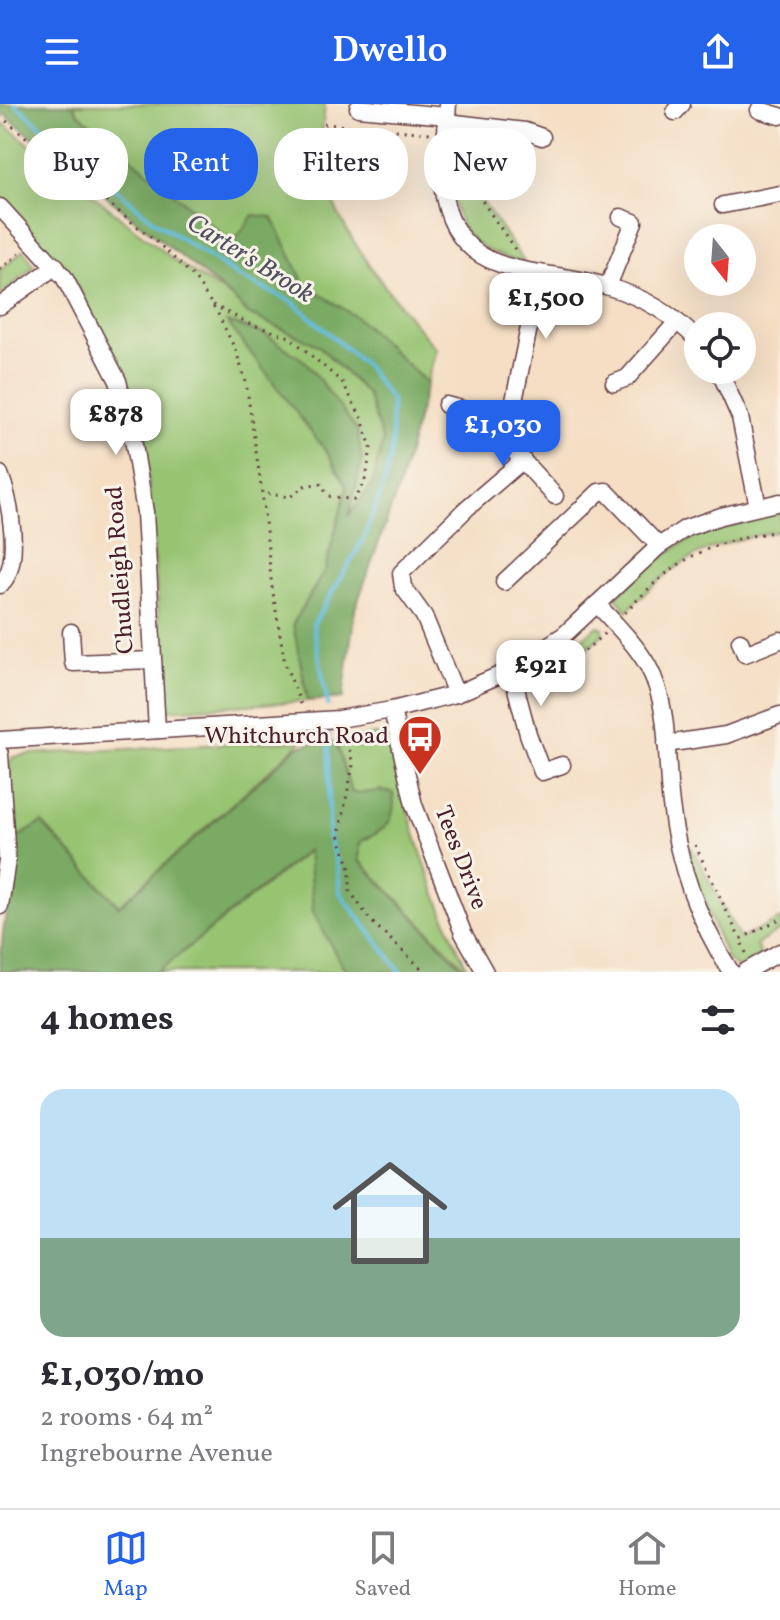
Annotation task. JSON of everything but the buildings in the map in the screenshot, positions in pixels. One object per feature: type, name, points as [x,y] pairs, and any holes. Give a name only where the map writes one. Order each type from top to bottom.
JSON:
[{"type":"street","points":[[358,108],[447,124],[525,131],[542,137]]},
{"type":"street","points":[[759,110],[780,116]]},
{"type":"street","points":[[447,124],[442,185],[446,208],[462,240],[483,258],[608,286],[651,304],[684,328]]},
{"type":"street","points":[[723,205],[780,194]]},
{"type":"street","name":"Chudleigh Road","points":[[0,207],[64,277],[118,381],[134,445],[145,512],[157,730]]},
{"type":"street","points":[[608,286],[634,222],[621,217]]},
{"type":"street","points":[[0,306],[56,266]]},
{"type":"street","points":[[514,401],[535,272]]},
{"type":"street","points":[[614,383],[627,378],[677,322]]},
{"type":"street","points":[[725,384],[740,417],[758,507]]},
{"type":"street","points":[[446,405],[480,414],[555,496]]},
{"type":"street","points":[[456,694],[424,616],[403,587],[401,573],[467,508],[523,460]]},
{"type":"street","points":[[0,474],[13,553],[8,574],[0,585]]},
{"type":"street","points":[[504,582],[599,492],[606,491],[659,546]]},
{"type":"street","points":[[0,740],[317,720],[342,723],[512,678],[564,635],[659,546],[686,528],[780,502]]},
{"type":"street","points":[[597,604],[647,665],[658,691],[678,849],[700,915],[731,972]]},
{"type":"street","points":[[71,632],[73,663],[152,660]]},
{"type":"street","points":[[740,641],[745,654],[780,640]]},
{"type":"street","points":[[512,678],[542,772],[562,765]]},
{"type":"street","name":"Tees Drive","points":[[392,710],[414,805],[463,933],[485,972]]},
{"type":"street","points":[[666,744],[726,735],[780,715]]},
{"type":"street","points":[[0,754],[7,860],[0,906]]},
{"type":"street","points":[[749,969],[780,952]]},
{"type":"path","points":[[0,116],[159,244],[194,277],[236,351],[246,382],[285,664],[303,702]]},
{"type":"path","points":[[324,124],[447,124],[535,272]]},
{"type":"path","points":[[0,270],[33,242]]},
{"type":"path","points":[[209,303],[250,324],[290,337],[343,383],[362,419],[371,448],[366,478],[354,500],[328,496],[321,484],[306,485],[290,497],[262,493]]},
{"type":"path","points":[[512,678],[545,680],[615,624],[669,570],[693,555],[719,543],[780,531]]},
{"type":"path","points":[[342,723],[353,765],[339,834],[350,869],[350,891],[370,920],[425,972]]},
{"type":"path","points":[[691,835],[740,939],[749,969]]},
{"type":"path","points":[[740,939],[780,919]]},
{"type":"green space","points":[[0,104],[73,104],[78,113],[96,128],[24,130],[0,111]]},
{"type":"green space","points":[[73,104],[325,104],[322,128],[274,128],[274,200],[332,200],[370,266],[436,349],[427,383],[357,318],[304,283],[272,217],[234,244],[182,200],[258,200],[258,128],[144,128],[144,168],[128,155],[128,128],[96,128],[78,113]]},
{"type":"green space","points":[[0,121],[24,140],[24,200],[99,200],[174,260],[234,299],[248,314],[318,345],[367,394],[383,441],[372,485],[348,518],[362,460],[329,455],[347,487],[325,570],[293,624],[308,701],[166,710],[147,464],[127,379],[70,272],[0,197]]},
{"type":"green space","points":[[128,155],[144,168],[144,200],[182,200],[233,243],[253,215],[272,217],[304,283],[357,318],[427,383],[400,483],[355,609],[343,698],[308,701],[293,624],[325,570],[347,487],[329,455],[227,322],[265,334],[306,362],[357,430],[362,460],[349,516],[372,485],[383,441],[367,394],[318,345],[248,314],[234,299],[111,200],[128,200]]},
{"type":"green space","points":[[455,200],[481,200],[524,262],[485,249],[463,228]]},
{"type":"green space","points":[[24,250],[34,266],[0,296],[0,270]]},
{"type":"green space","points":[[780,512],[780,531],[732,541],[695,556],[662,578],[627,611],[616,597],[654,563],[690,540],[730,524]]},
{"type":"green space","points":[[598,626],[603,628],[603,634],[577,658],[558,671],[526,684],[523,673],[547,660],[553,661]]},
{"type":"green space","points":[[384,736],[389,743],[423,859],[469,972],[359,860],[360,842],[382,790],[362,794],[351,792],[336,742]]},
{"type":"green space","points":[[303,740],[119,906],[42,823],[13,840],[9,764],[13,757]]},
{"type":"green space","points":[[336,742],[351,792],[393,793],[391,819],[382,829],[360,842],[359,860],[467,972],[350,972],[341,964],[313,912],[308,850],[158,972],[0,972],[13,840],[42,823],[119,906],[297,747]]},
{"type":"green space","points":[[692,848],[740,939],[780,919],[780,930],[756,945],[761,956],[738,968],[728,961],[684,854]]},
{"type":"green space","points":[[309,850],[313,912],[341,964],[350,972],[158,972]]},
{"type":"waterway","name":"Carter's Brook","points":[[15,104],[154,221],[243,279],[293,302],[366,366],[391,400],[392,446],[385,481],[364,538],[313,625],[328,705]]},
{"type":"waterway","name":"Carter's Brook","points":[[329,725],[329,838],[338,869],[340,893],[401,972]]},
{"type":"place","name":"Whitchurch Road","points":[[420,776]]}]
